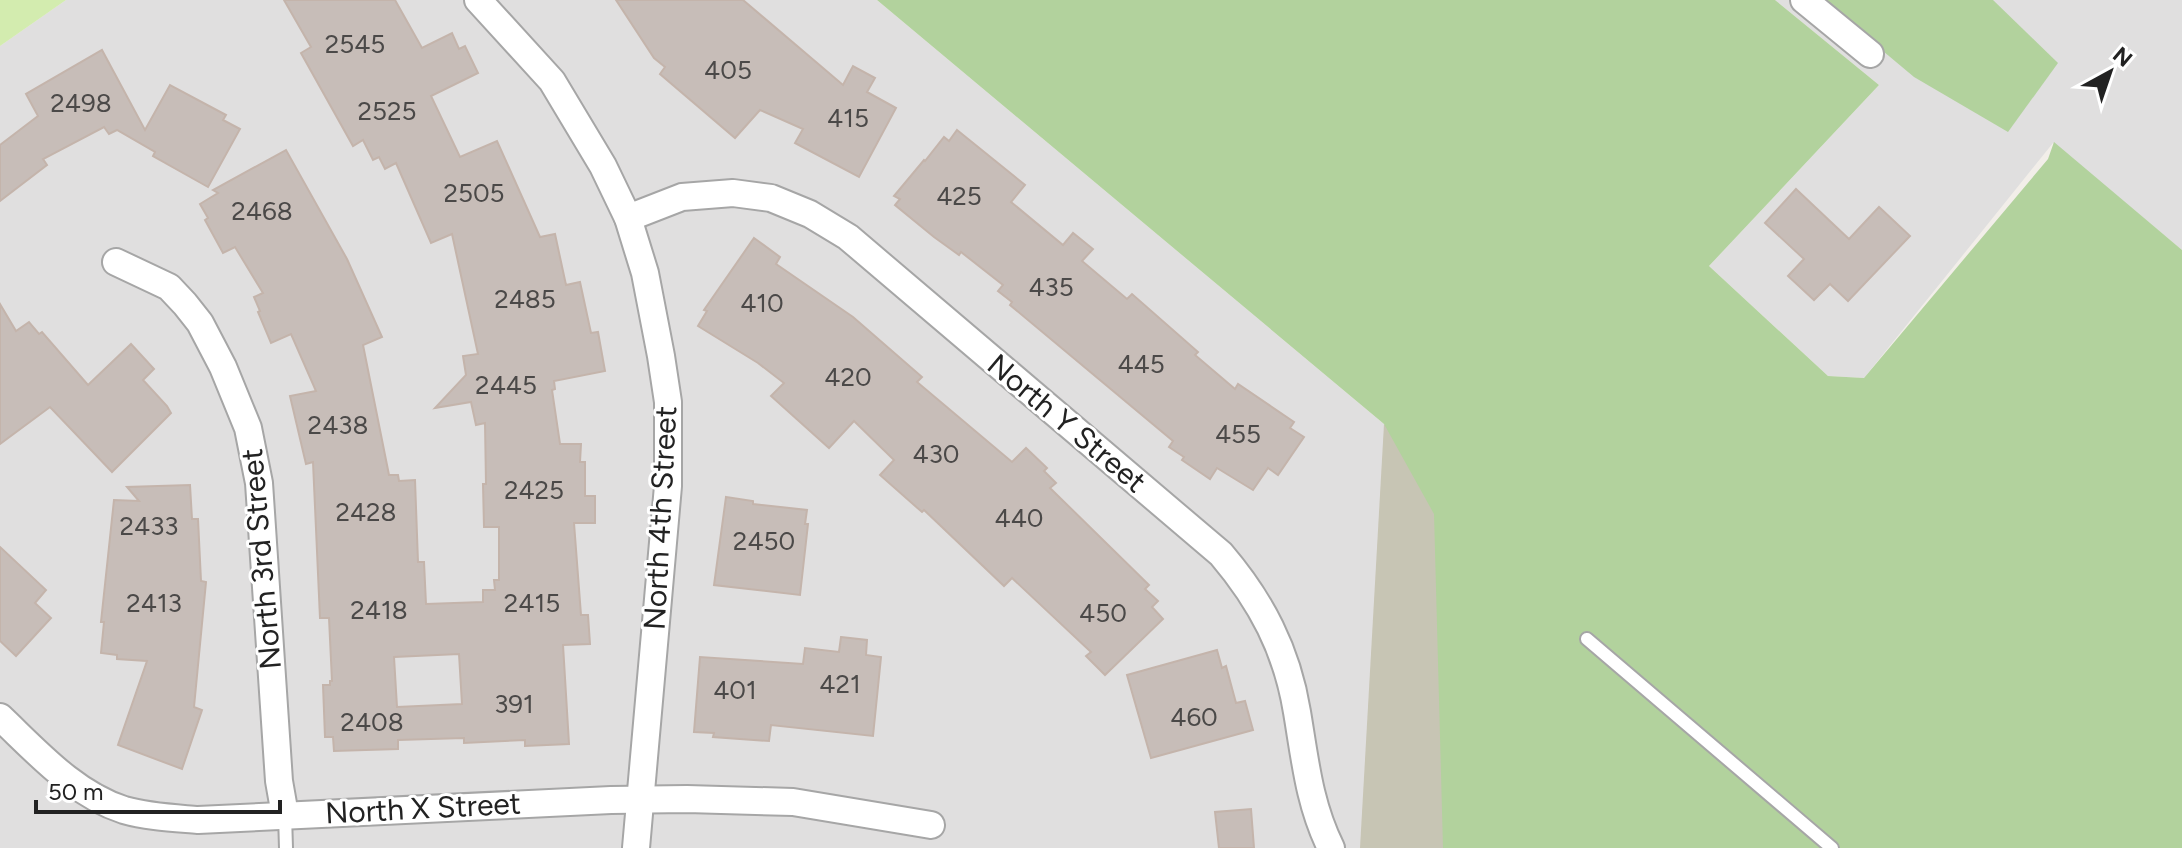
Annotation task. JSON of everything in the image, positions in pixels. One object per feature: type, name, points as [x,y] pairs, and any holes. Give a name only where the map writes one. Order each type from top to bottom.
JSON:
[{"type":"street","name":"North 4th Street","points":[[478,0],[552,81],[580,124],[628,218],[645,273],[668,402],[668,486],[636,848]]},
{"type":"street","points":[[1804,0],[1870,54]]},
{"type":"street","name":"North Y Street","points":[[628,218],[682,197],[733,193],[771,198],[810,214],[848,237],[1221,554],[1264,610],[1289,675],[1309,787],[1320,826],[1331,848]]},
{"type":"street","name":"North 3rd Street","points":[[116,262],[169,287],[185,304],[200,323],[223,367],[248,428],[259,483],[279,781],[285,815]]},
{"type":"street","name":"North X Street","points":[[0,717],[71,782],[94,797],[124,810],[161,817],[198,820],[640,799],[793,802],[931,825]]},
{"type":"lane","points":[[1587,639],[1832,848]]},
{"type":"lane","points":[[285,815],[286,848]]},
{"type":"shaded area","points":[[66,0],[877,0],[1384,424],[1443,848],[0,848],[0,46]]},
{"type":"shaded area","points":[[1775,0],[2182,0],[2182,250],[2053,143],[1864,378],[1828,376],[1709,266],[1879,85]]},
{"type":"shaded area","points":[[1384,424],[1887,848],[1360,848]]},
{"type":"green space","points":[[0,0],[66,0],[0,46]]},
{"type":"green space","points":[[877,0],[1775,0],[1879,85],[1709,266],[1828,376],[1864,378],[2048,159],[2054,142],[2182,250],[2182,848],[1443,848],[1434,514],[1384,424]]},
{"type":"green space","points":[[1822,0],[1993,0],[2058,63],[2008,132],[1914,77]]},
{"type":"building","points":[[284,0],[395,0],[422,48],[452,33],[459,49],[465,46],[478,73],[431,96],[460,157],[497,141],[540,237],[555,234],[566,285],[580,282],[591,333],[598,332],[605,371],[554,381],[555,389],[552,390],[560,444],[581,444],[580,462],[585,462],[585,496],[595,496],[595,523],[574,523],[581,615],[588,615],[590,644],[563,645],[569,744],[525,746],[525,740],[464,743],[464,738],[398,740],[398,749],[334,751],[333,737],[325,737],[323,685],[330,685],[332,681],[329,618],[320,618],[313,462],[306,464],[290,396],[316,391],[291,334],[271,343],[254,297],[263,293],[235,247],[223,253],[205,220],[208,218],[200,204],[218,193],[213,190],[286,150],[347,259],[382,337],[363,345],[389,475],[398,475],[399,481],[415,480],[418,562],[424,562],[426,604],[483,602],[483,590],[495,590],[494,580],[499,580],[499,527],[484,527],[485,423],[476,425],[471,402],[435,408],[466,375],[463,356],[478,354],[452,234],[431,243],[396,163],[385,169],[379,157],[373,160],[363,140],[353,146],[301,53],[311,47]],"holes":[[[459,654],[462,704],[397,707],[394,657]]]},
{"type":"building","points":[[616,0],[743,0],[843,85],[853,66],[875,78],[867,92],[896,108],[859,177],[795,143],[803,129],[760,110],[735,138],[660,74],[665,67],[654,58]]},
{"type":"building","points":[[102,50],[145,130],[170,85],[226,115],[223,120],[240,129],[208,187],[153,156],[155,152],[117,130],[109,134],[104,127],[43,159],[47,165],[0,201],[0,145],[38,116],[26,94]]},
{"type":"building","points":[[957,130],[1025,185],[1011,202],[1063,245],[1073,233],[1093,249],[1082,261],[1127,299],[1132,294],[1235,389],[1238,384],[1294,422],[1290,428],[1304,437],[1278,475],[1268,468],[1253,490],[1217,468],[1210,479],[1182,460],[1184,457],[1169,447],[1173,441],[1010,305],[1012,302],[998,291],[1003,285],[961,252],[959,255],[934,237],[895,205],[900,199],[894,196],[944,137],[949,141]]},
{"type":"building","points":[[1796,189],[1849,239],[1879,207],[1910,236],[1848,301],[1830,284],[1814,300],[1788,276],[1804,259],[1765,223]]},
{"type":"building","points":[[754,238],[780,257],[776,264],[853,317],[922,377],[917,382],[1012,462],[1026,448],[1047,468],[1044,471],[1056,483],[1050,488],[1149,585],[1145,589],[1158,601],[1152,607],[1163,619],[1105,675],[1086,656],[1091,652],[1012,578],[1004,586],[924,510],[922,512],[880,475],[894,460],[854,421],[829,448],[771,396],[784,383],[698,326],[707,311],[704,310]]},
{"type":"building","points":[[0,304],[16,331],[29,322],[39,334],[42,332],[88,385],[131,344],[154,369],[143,380],[171,413],[112,472],[50,407],[0,444]]},
{"type":"building","points":[[190,485],[192,519],[198,519],[201,581],[206,582],[194,707],[202,710],[182,769],[118,745],[147,661],[117,659],[117,655],[101,653],[104,622],[101,622],[114,500],[139,501],[127,487]]},
{"type":"building","points":[[726,497],[753,501],[753,504],[807,510],[800,595],[714,585]]},
{"type":"building","points":[[0,547],[46,590],[35,603],[51,618],[16,656],[0,641]]},
{"type":"building","points":[[841,637],[867,640],[866,655],[881,657],[873,736],[771,725],[769,741],[713,737],[714,733],[694,732],[700,657],[803,664],[805,648],[839,652]]},
{"type":"building","points":[[1217,650],[1222,668],[1226,666],[1236,703],[1245,701],[1253,730],[1151,758],[1127,675]]},
{"type":"building","points":[[1251,809],[1254,848],[1219,848],[1215,812]]}]
